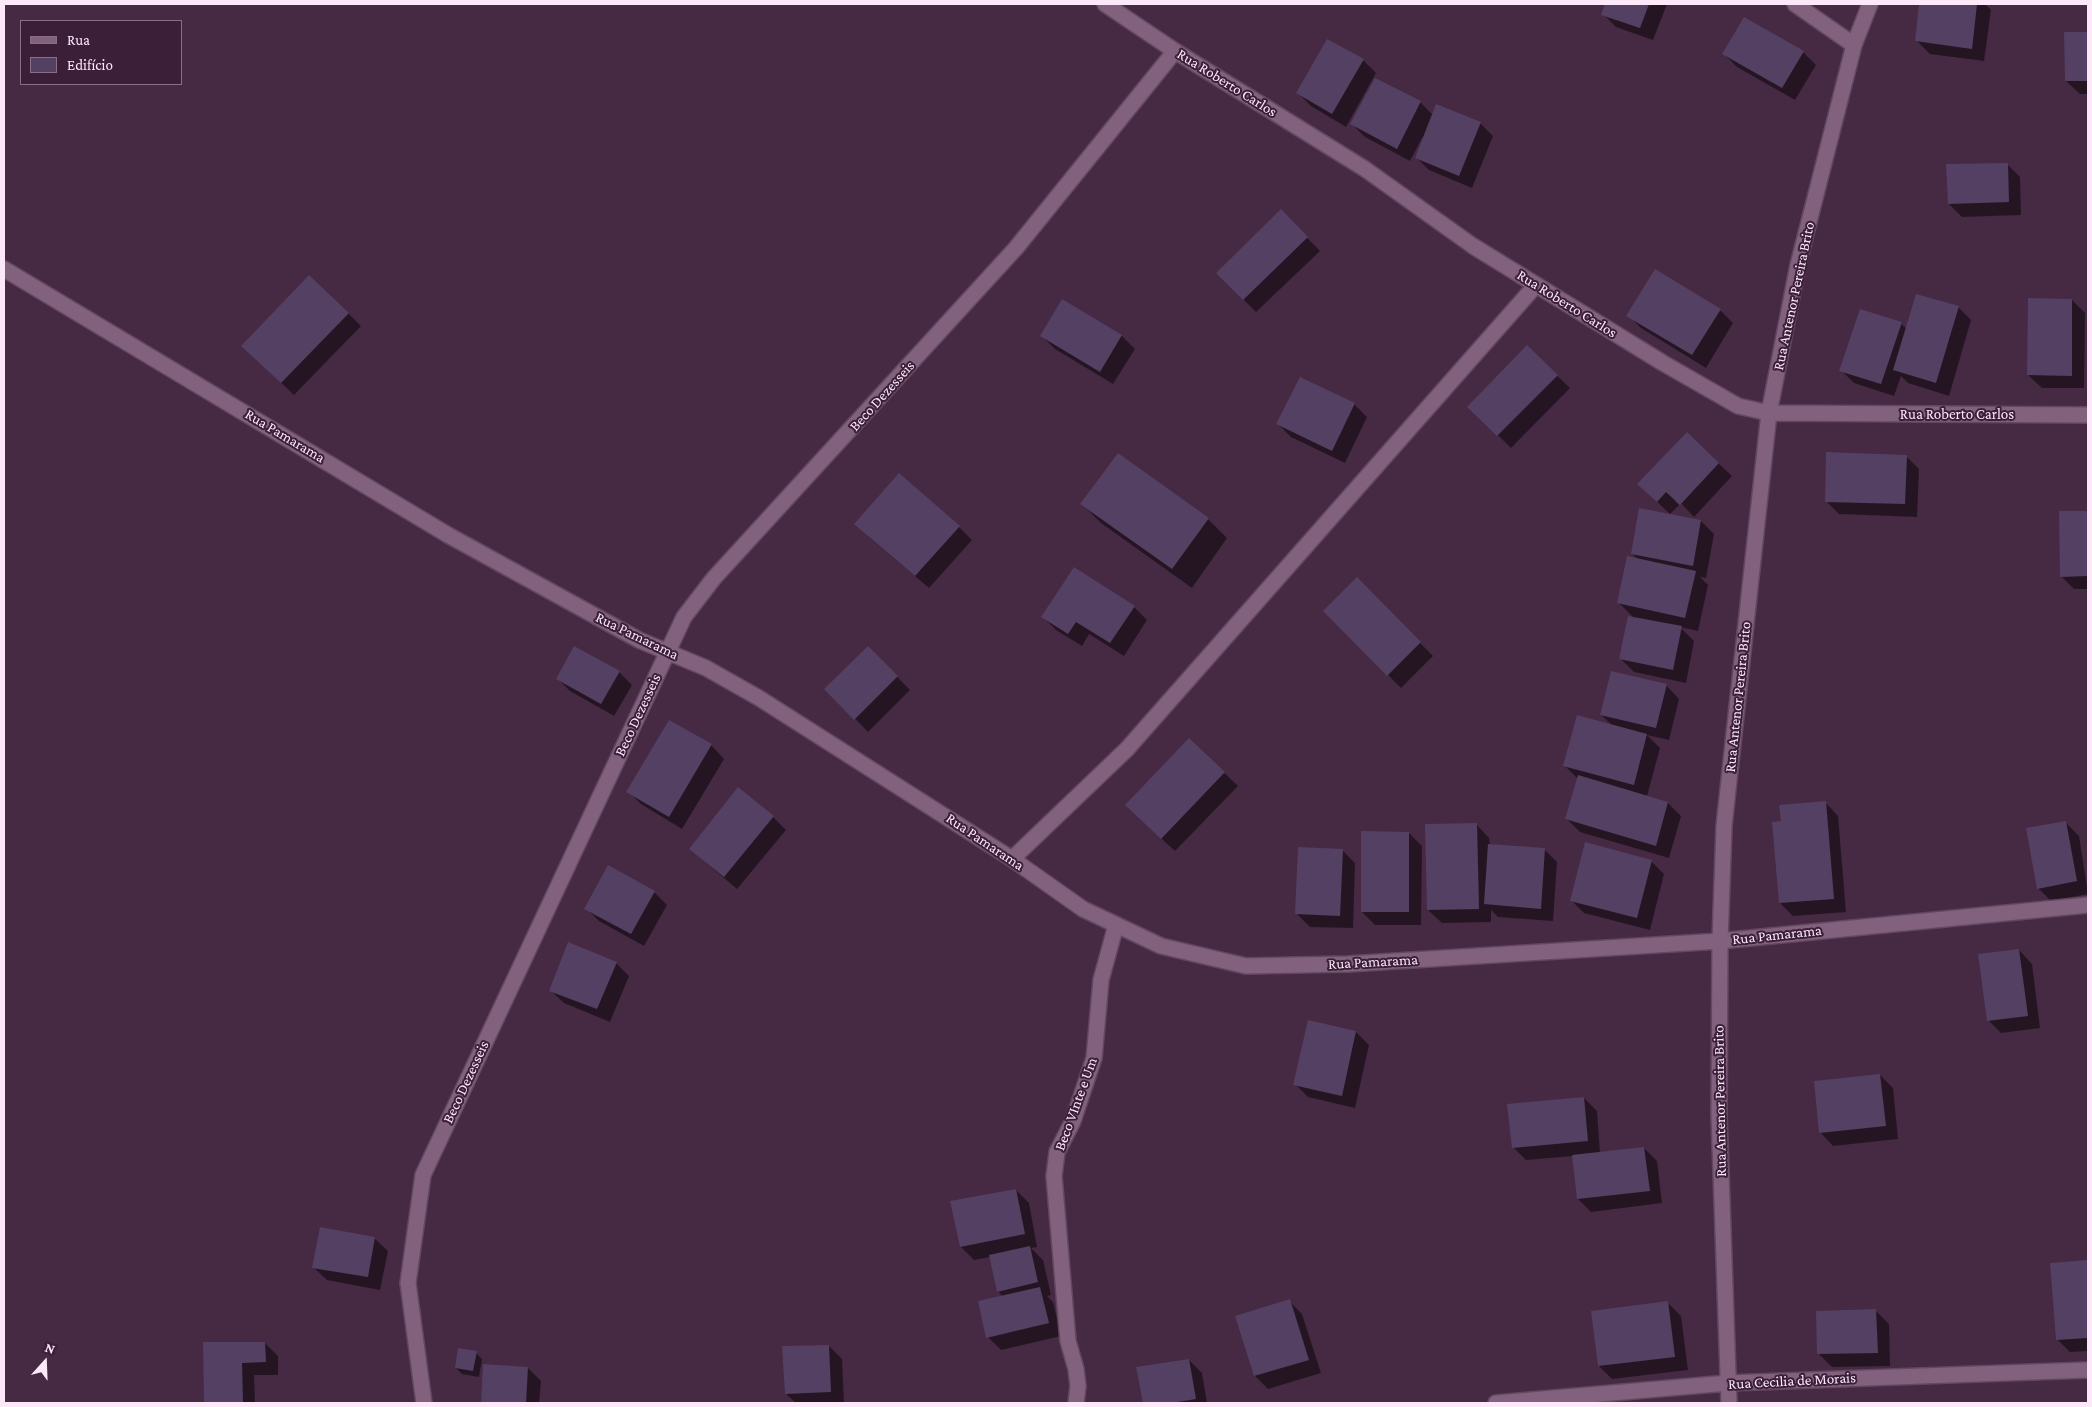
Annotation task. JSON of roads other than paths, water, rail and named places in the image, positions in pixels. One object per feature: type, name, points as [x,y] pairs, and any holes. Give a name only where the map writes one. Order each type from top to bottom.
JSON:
[{"type":"street","name":"Rua Roberto Carlos","points":[[1105,4],[1175,51],[1365,169],[1473,246],[1738,406],[1769,413],[2088,415]]},
{"type":"street","points":[[1795,4],[1854,45]]},
{"type":"street","name":"Rua Antenor Pereira Brito","points":[[1729,1403],[1719,1115],[1720,941],[1724,826],[1769,413],[1798,265],[1854,45],[1870,4]]},
{"type":"street","name":"Beco Dezesseis","points":[[424,1403],[408,1283],[423,1175],[684,617],[714,578],[1016,248],[1175,51]]},
{"type":"street","name":"Rua Pamarama","points":[[4,269],[448,535],[639,640],[706,668],[760,698],[1012,859],[1083,909],[1161,946],[1246,966],[1348,964],[1720,941],[2088,905]]},
{"type":"street","points":[[1012,859],[1127,749],[1536,285]]},
{"type":"street","name":"Beco VInte e Um","points":[[1076,1403],[1078,1386],[1076,1369],[1068,1341],[1054,1176],[1057,1152],[1073,1121],[1094,1058],[1101,980],[1116,925]]},
{"type":"street","name":"Rua Cecilia de Morais","points":[[1496,1403],[1728,1383],[2088,1370]]}]
